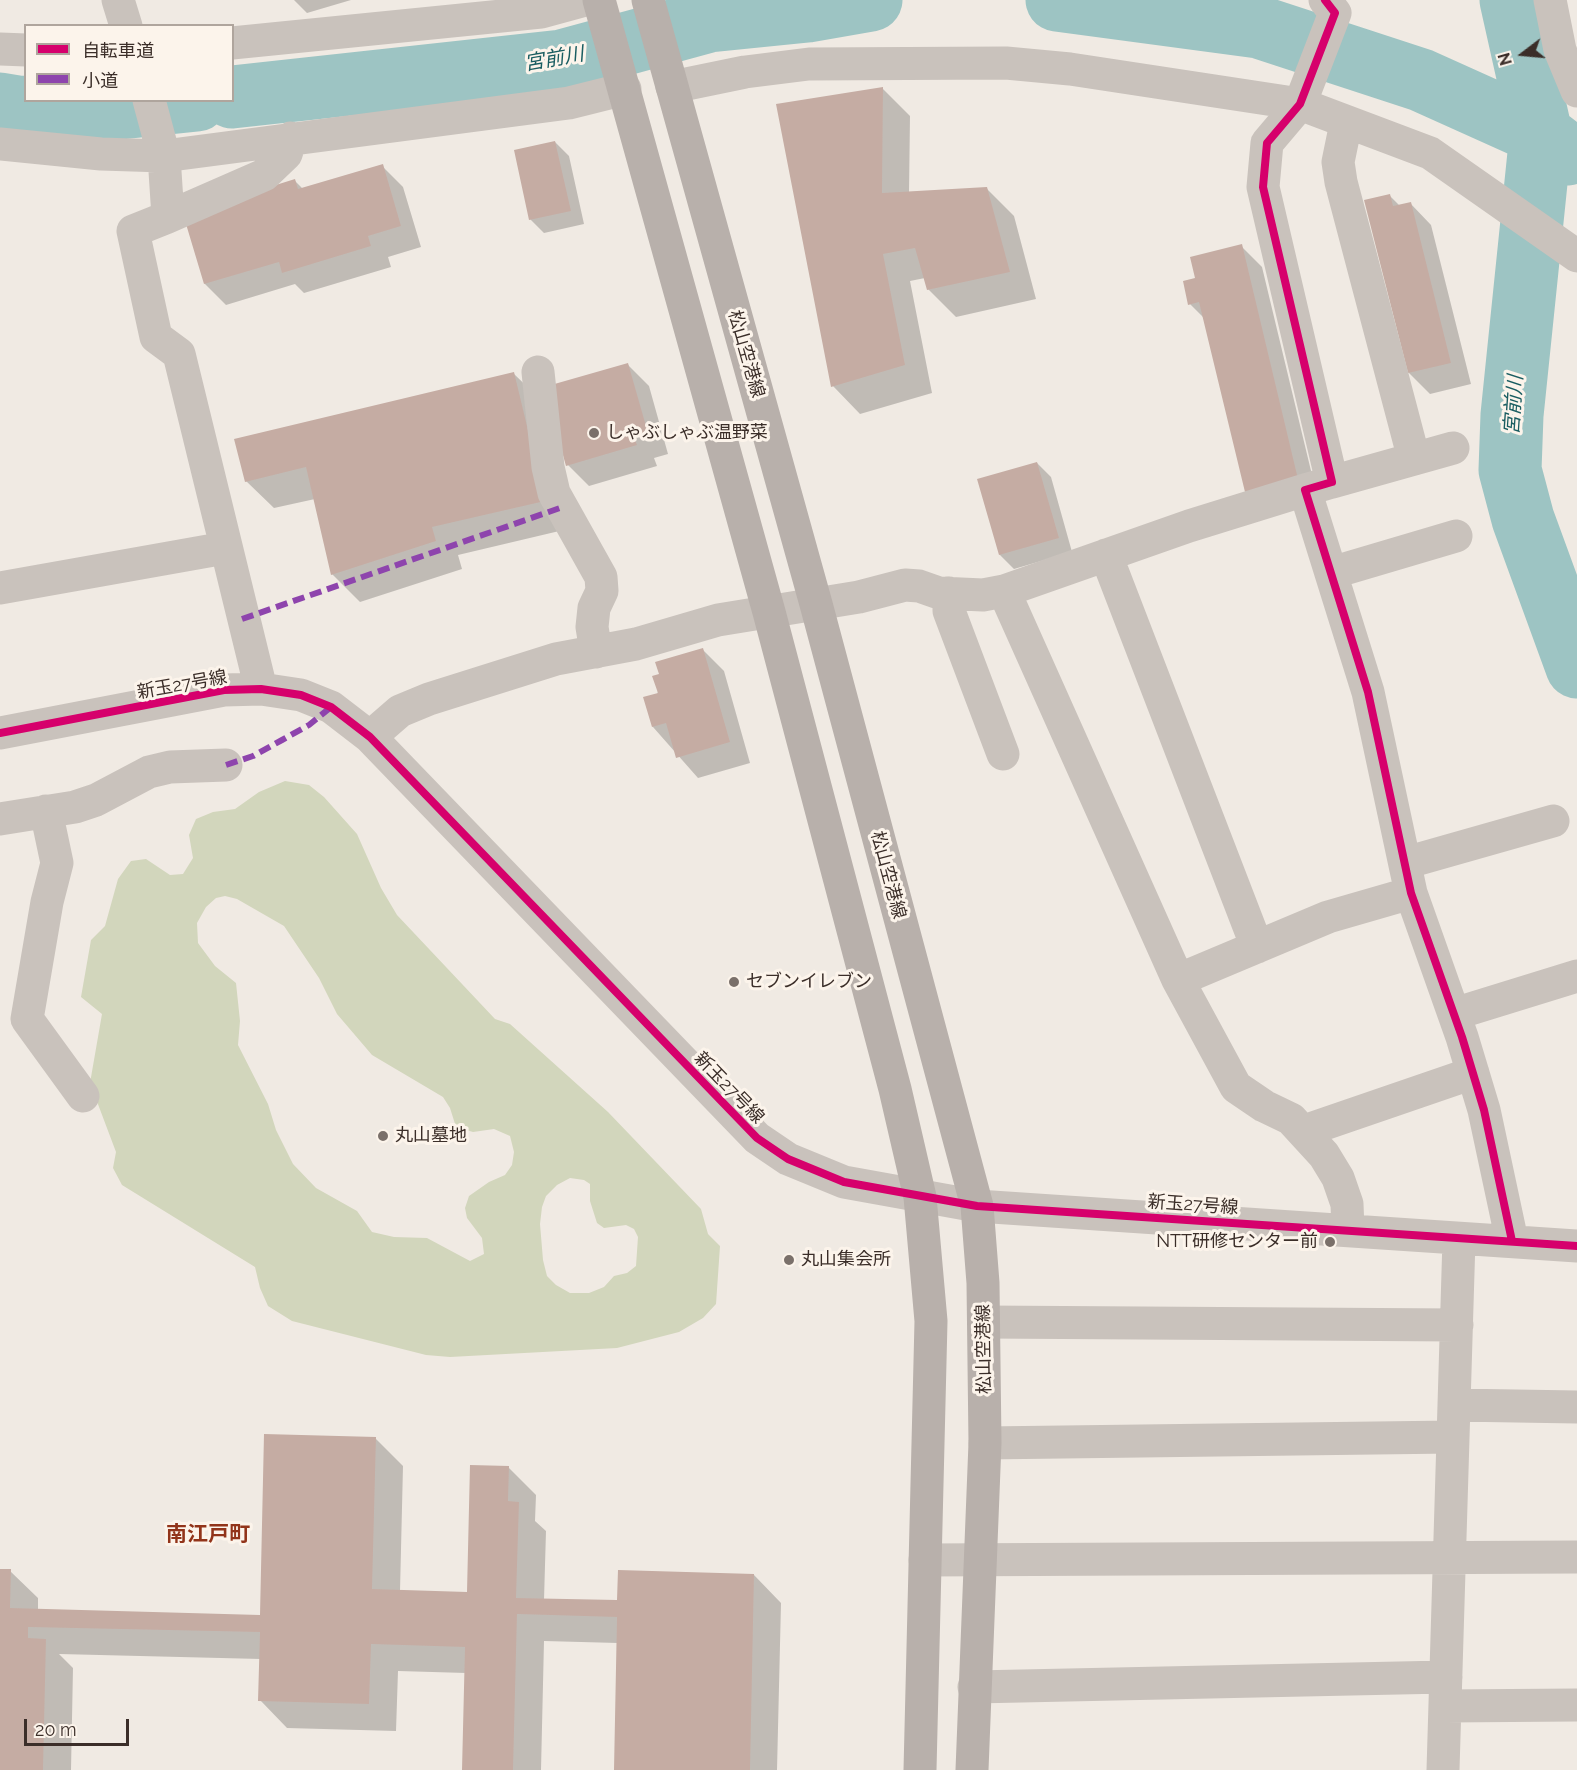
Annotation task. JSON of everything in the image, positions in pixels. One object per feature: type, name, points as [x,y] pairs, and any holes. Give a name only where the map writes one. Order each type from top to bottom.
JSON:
[{"type":"main road","points":[[596,5],[624,83],[769,612],[895,1089],[920,1197],[931,1321],[920,1770]]},
{"type":"main road","name":"松山空港線","points":[[649,5],[816,604],[977,1206],[984,1322],[985,1443],[972,1770]]},
{"type":"street","points":[[118,0],[125,24]]},
{"type":"street","points":[[1550,0],[1560,50],[1577,91]]},
{"type":"street","points":[[234,43],[596,5]]},
{"type":"street","points":[[1330,6],[1300,104],[1267,143],[1263,187],[1319,486],[1331,573],[1368,692],[1408,878],[1484,1110],[1512,1241]]},
{"type":"street","points":[[0,49],[24,50]]},
{"type":"street","points":[[670,80],[809,64],[1006,63],[1070,69],[1300,104],[1430,153],[1577,256]]},
{"type":"street","points":[[0,144],[101,154],[291,138],[569,102],[624,83]]},
{"type":"street","points":[[150,102],[162,149],[168,217]]},
{"type":"street","points":[[1346,123],[1338,162],[1341,182],[1414,459]]},
{"type":"street","points":[[261,689],[179,354],[156,337],[133,231],[264,175],[286,154],[291,138]]},
{"type":"street","points":[[538,372],[548,467],[554,493],[601,577],[602,591],[594,608],[592,627],[596,652]]},
{"type":"street","points":[[370,737],[400,711],[429,699],[556,659],[636,644],[718,620],[816,604],[905,585],[949,593],[982,595],[1004,591],[1189,526],[1453,448]]},
{"type":"street","points":[[1331,573],[1456,536]]},
{"type":"street","points":[[0,588],[225,548]]},
{"type":"street","points":[[1106,555],[1257,947]]},
{"type":"street","points":[[1004,591],[1178,980],[1236,1087],[1264,1106],[1291,1119],[1324,1155],[1338,1178],[1347,1204],[1348,1230]]},
{"type":"street","points":[[949,593],[949,611],[1003,754]]},
{"type":"street","name":"新玉27号線","points":[[0,733],[224,690],[261,689],[301,695],[331,706],[370,737],[757,1138],[788,1159],[844,1182],[977,1206],[1577,1246]]},
{"type":"street","points":[[0,819],[75,807],[96,800],[149,772],[170,767],[226,765]]},
{"type":"street","points":[[45,811],[57,862],[47,902],[27,1019],[83,1096]]},
{"type":"street","points":[[1178,980],[1328,917],[1408,878],[1553,821]]},
{"type":"street","points":[[1454,1014],[1577,976]]},
{"type":"street","points":[[1304,1131],[1473,1073]]},
{"type":"street","points":[[1443,1770],[1459,1239]]},
{"type":"street","points":[[984,1322],[1457,1325]]},
{"type":"street","points":[[985,1443],[1454,1421],[1577,1407]]},
{"type":"street","points":[[925,1560],[1577,1557]]},
{"type":"street","points":[[974,1687],[1446,1692],[1577,1705]]},
{"type":"green space","points":[[285,781],[309,785],[324,797],[357,834],[381,888],[397,915],[495,1019],[510,1024],[608,1112],[701,1209],[708,1234],[720,1246],[716,1304],[703,1318],[679,1332],[617,1348],[450,1357],[426,1355],[292,1321],[268,1306],[260,1288],[255,1267],[122,1185],[113,1168],[116,1152],[90,1083],[102,1014],[81,997],[91,940],[105,926],[118,879],[131,861],[146,859],[170,875],[183,874],[193,858],[189,835],[196,819],[213,812],[235,809],[259,792]],"holes":[[[225,896],[237,899],[284,926],[319,978],[337,1014],[372,1055],[443,1097],[450,1108],[456,1127],[473,1132],[494,1129],[510,1136],[514,1152],[512,1165],[505,1175],[489,1182],[469,1196],[465,1208],[467,1218],[482,1238],[484,1254],[470,1261],[427,1238],[394,1237],[372,1232],[357,1211],[316,1188],[293,1164],[276,1130],[268,1104],[238,1045],[240,1021],[236,983],[215,966],[198,943],[197,923],[206,907],[216,898]],[[570,1178],[584,1180],[590,1184],[590,1201],[597,1223],[604,1228],[626,1225],[634,1229],[638,1237],[636,1266],[627,1273],[614,1276],[604,1287],[589,1293],[570,1293],[556,1285],[547,1276],[543,1260],[540,1224],[542,1207],[546,1196],[557,1185]]]},
{"type":"building","points":[[883,87],[882,193],[987,187],[1010,272],[927,290],[915,248],[883,254],[905,365],[831,387],[776,104]]},
{"type":"building","points":[[555,141],[571,211],[529,220],[514,150]]},
{"type":"building","points":[[383,164],[401,226],[368,236],[371,246],[282,273],[279,262],[204,284],[183,214],[295,179],[298,189]]},
{"type":"building","points":[[1390,194],[1393,206],[1411,202],[1451,363],[1408,373],[1364,200]]},
{"type":"building","points":[[1242,244],[1298,479],[1245,492],[1199,302],[1188,305],[1183,281],[1195,278],[1190,257]]},
{"type":"building","points":[[628,363],[648,433],[634,437],[637,445],[566,466],[544,387]]},
{"type":"building","points":[[514,372],[545,501],[432,527],[436,541],[331,575],[306,467],[245,482],[234,439]]},
{"type":"building","points":[[1037,462],[1059,538],[999,555],[977,479]]},
{"type":"building","points":[[703,648],[730,742],[676,758],[666,723],[652,727],[643,697],[658,693],[652,676],[659,674],[655,662]]},
{"type":"building","points":[[264,1434],[376,1437],[372,1589],[467,1592],[470,1465],[509,1466],[508,1501],[519,1502],[516,1598],[617,1600],[618,1570],[754,1574],[750,1770],[614,1770],[617,1617],[517,1614],[513,1770],[462,1770],[465,1647],[371,1644],[369,1704],[258,1701],[260,1632],[28,1627],[28,1638],[46,1639],[43,1770],[0,1770],[0,1569],[11,1569],[10,1608],[260,1615]]},
{"type":"waterway","name":"宮前川","points":[[234,97],[562,61],[709,21],[808,11],[871,0]]},
{"type":"waterway","name":"宮前川","points":[[1057,0],[1259,27],[1421,80],[1541,134],[1567,154]]},
{"type":"waterway","name":"宮前川","points":[[1511,0],[1541,134],[1512,415],[1510,470],[1523,519],[1577,667]]},
{"type":"waterway","name":"宮前川","points":[[0,104],[18,107],[111,109],[178,102]]},
{"type":"marked path","points":[[242,619],[560,508]]},
{"type":"marked path","points":[[226,765],[253,756],[282,740],[309,725],[331,707]]},
{"type":"cycle path","points":[[1325,0],[1335,13],[1300,104],[1267,143],[1263,187],[1332,482],[1305,490],[1368,692],[1411,893],[1462,1037],[1484,1110],[1512,1241]]},
{"type":"cycle path","points":[[0,733],[224,690],[261,689],[301,695],[331,707],[370,737],[757,1138],[788,1159],[844,1182],[977,1206],[1577,1246]]},
{"type":"place","name":"しゃぶしゃぶ温野菜","points":[[594,433]]},
{"type":"place","name":"セブンイレブン","points":[[734,982]]},
{"type":"place","name":"丸山墓地","points":[[383,1136]]},
{"type":"place","name":"NTT研修センター前","points":[[1330,1242]]},
{"type":"place","name":"丸山集会所","points":[[789,1260]]},
{"type":"district","name":"南江戸町","points":[[208,1535]]}]
